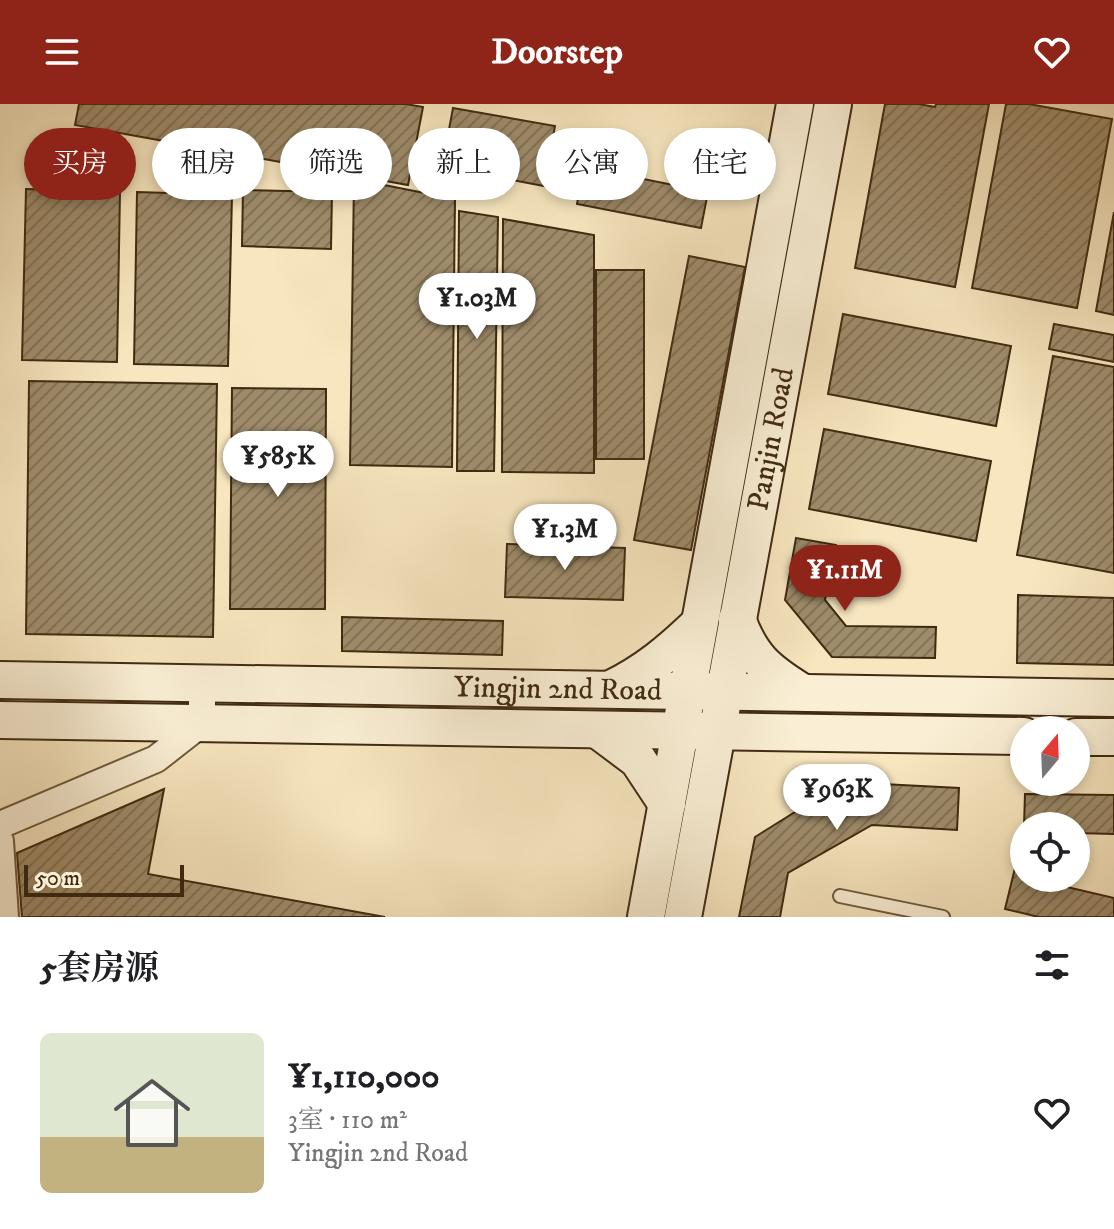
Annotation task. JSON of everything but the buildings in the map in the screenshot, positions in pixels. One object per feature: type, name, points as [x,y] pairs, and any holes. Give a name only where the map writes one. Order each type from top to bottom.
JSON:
[{"type":"street","name":"Panjin Road","points":[[646,917],[795,104]]},
{"type":"street","name":"Panjin Road","points":[[683,917],[833,104]]},
{"type":"street","points":[[737,619],[746,644],[773,674],[800,691]]},
{"type":"street","points":[[609,689],[643,673],[672,651],[699,624]]},
{"type":"street","name":"Yingjin 2nd Road","points":[[0,680],[1114,698]]},
{"type":"street","points":[[0,825],[156,759],[202,723],[202,684]]},
{"type":"street","name":"Yingjin 2nd Road","points":[[0,720],[1010,736]]},
{"type":"street","points":[[598,730],[638,760],[667,804]]},
{"type":"street","points":[[703,806],[724,774],[752,748],[775,733]]},
{"type":"street","points":[[1090,737],[1114,737]]},
{"type":"street","points":[[0,841],[5,917]]},
{"type":"lane","points":[[840,896],[943,917]]}]
